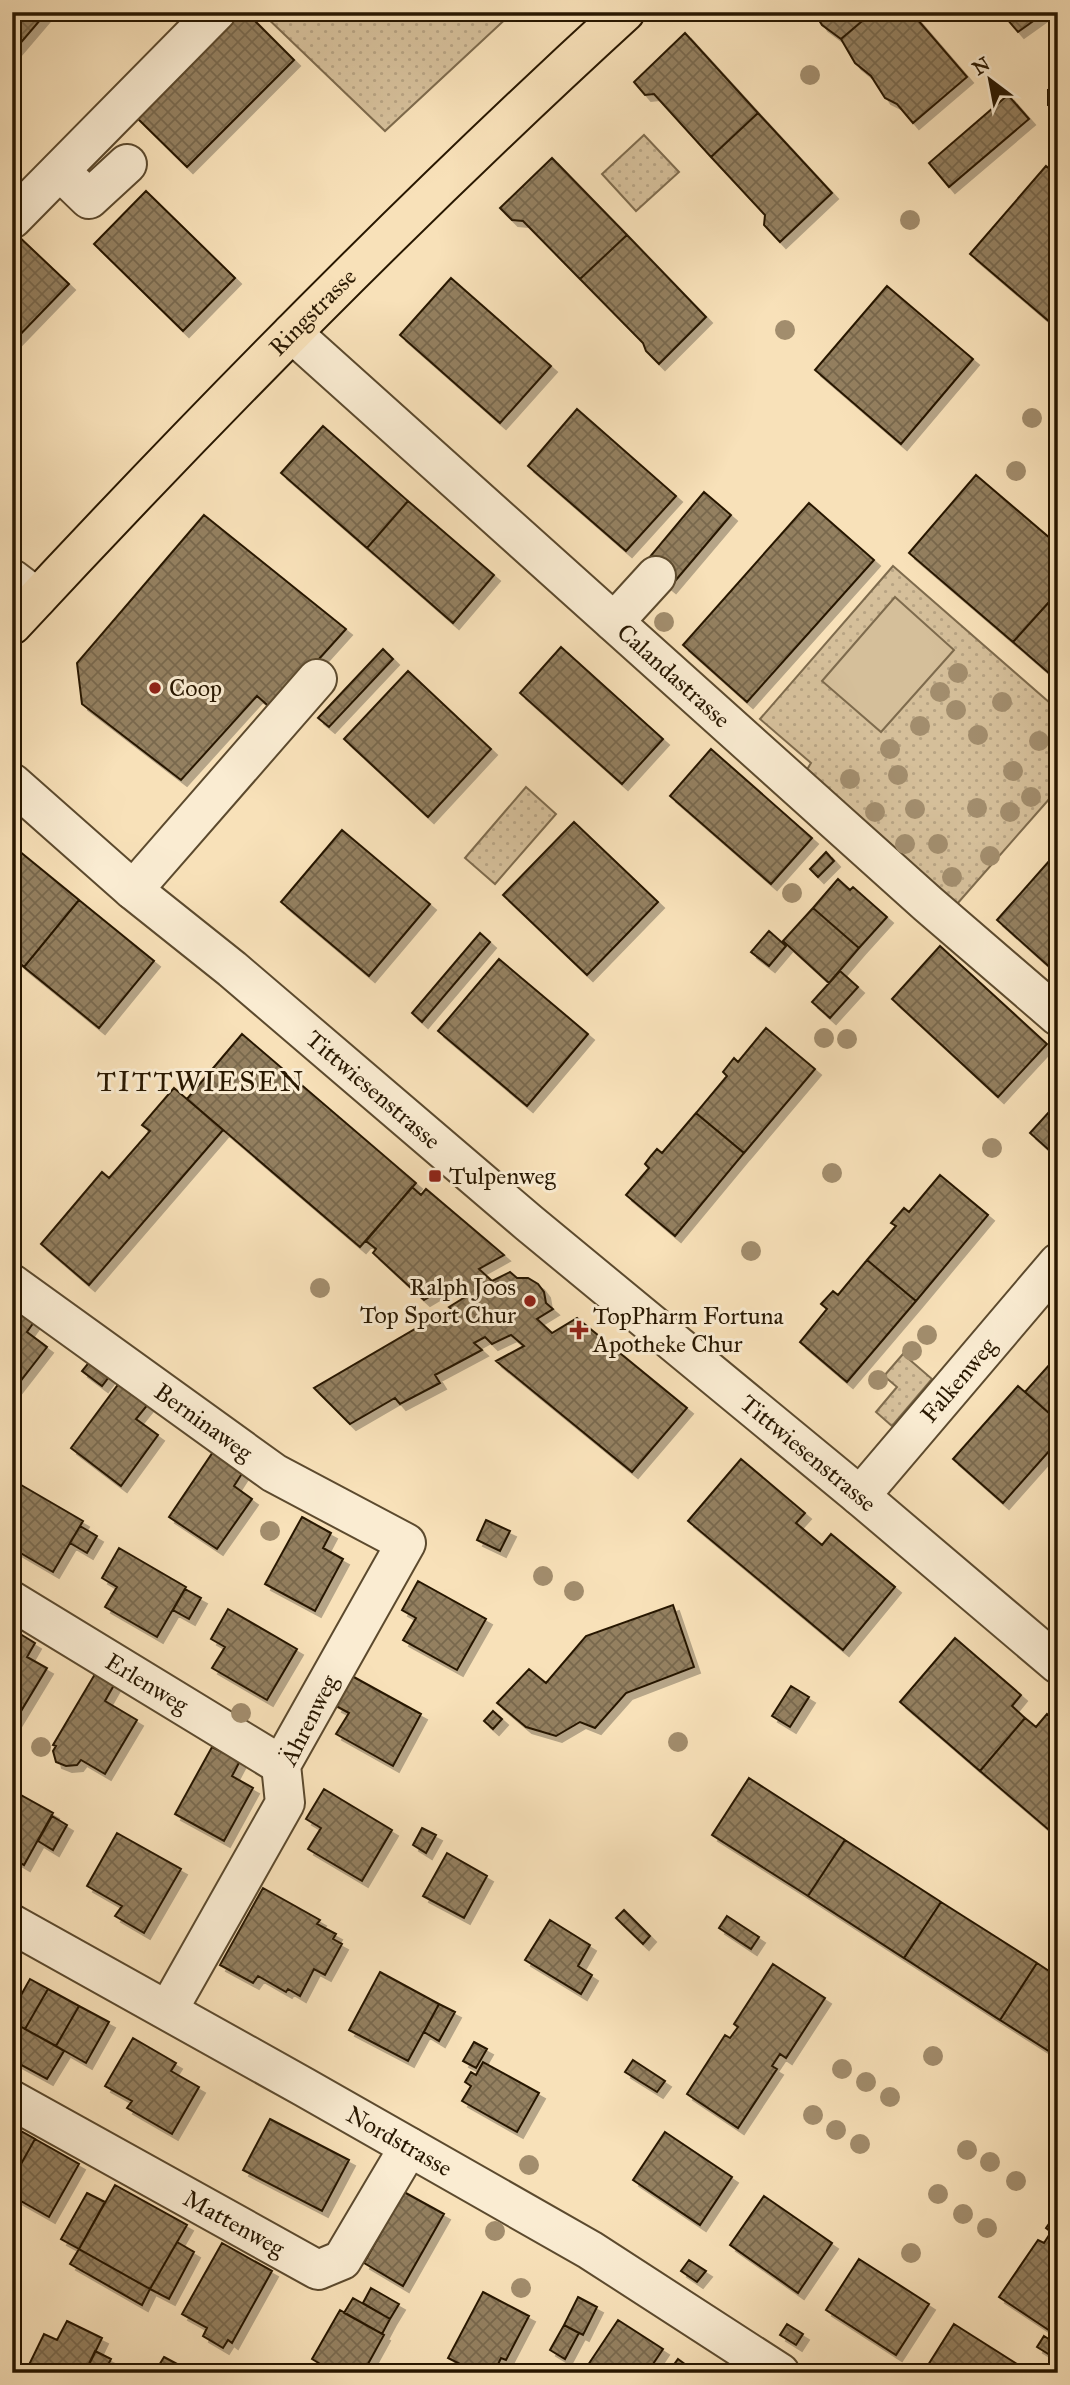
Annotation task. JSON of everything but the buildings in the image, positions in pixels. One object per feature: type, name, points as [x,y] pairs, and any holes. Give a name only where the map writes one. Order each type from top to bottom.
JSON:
[{"type":"main road","name":"Ringstrasse","points":[[20,601],[292,333],[345,277],[515,113],[625,12]]},
{"type":"street","points":[[12,219],[216,12]]},
{"type":"street","points":[[60,171],[89,200],[127,163]]},
{"type":"street","name":"Calandastrasse","points":[[292,333],[938,913],[1058,1016]]},
{"type":"street","points":[[614,622],[656,576]]},
{"type":"street","points":[[133,890],[317,679]]},
{"type":"street","name":"Tittwiesenstrasse","points":[[12,783],[133,890],[232,969],[518,1214],[860,1496],[1058,1664]]},
{"type":"street","name":"Falkenweg","points":[[860,1496],[1058,1263]]},
{"type":"street","name":"Berninaweg","points":[[12,1284],[274,1473],[405,1543]]},
{"type":"street","name":"Ährenweg","points":[[168,2010],[285,1803],[281,1765],[405,1543]]},
{"type":"street","name":"Erlenweg","points":[[12,1601],[281,1765]]},
{"type":"street","name":"Nordstrasse","points":[[12,1924],[590,2250],[780,2373]]},
{"type":"street","name":"Mattenweg","points":[[12,2101],[318,2270],[342,2260],[410,2147]]},
{"type":"shaded area","points":[[261,12],[513,12],[385,131]]},
{"type":"shaded area","points":[[644,135],[679,172],[636,211],[602,174]]},
{"type":"shaded area","points":[[893,566],[1058,710],[1058,789],[957,904],[806,771],[811,763],[760,719]]},
{"type":"shaded area","points":[[895,597],[954,650],[881,732],[822,681]]},
{"type":"shaded area","points":[[526,787],[556,814],[495,884],[465,858]]},
{"type":"shaded area","points":[[903,1354],[932,1379],[892,1426],[876,1412],[897,1387],[884,1376]]},
{"type":"place","name":"Coop","points":[[155,688]]},
{"type":"place","name":"Tulpenweg","points":[[435,1176]]},
{"type":"place","name":"Ralph Joos Top Sport Chur","points":[[530,1301]]},
{"type":"place","name":"TopPharm Fortuna Apotheke Chur","points":[[579,1330]]},
{"type":"district","name":"TITTWIESEN","points":[[201,1081]]}]
